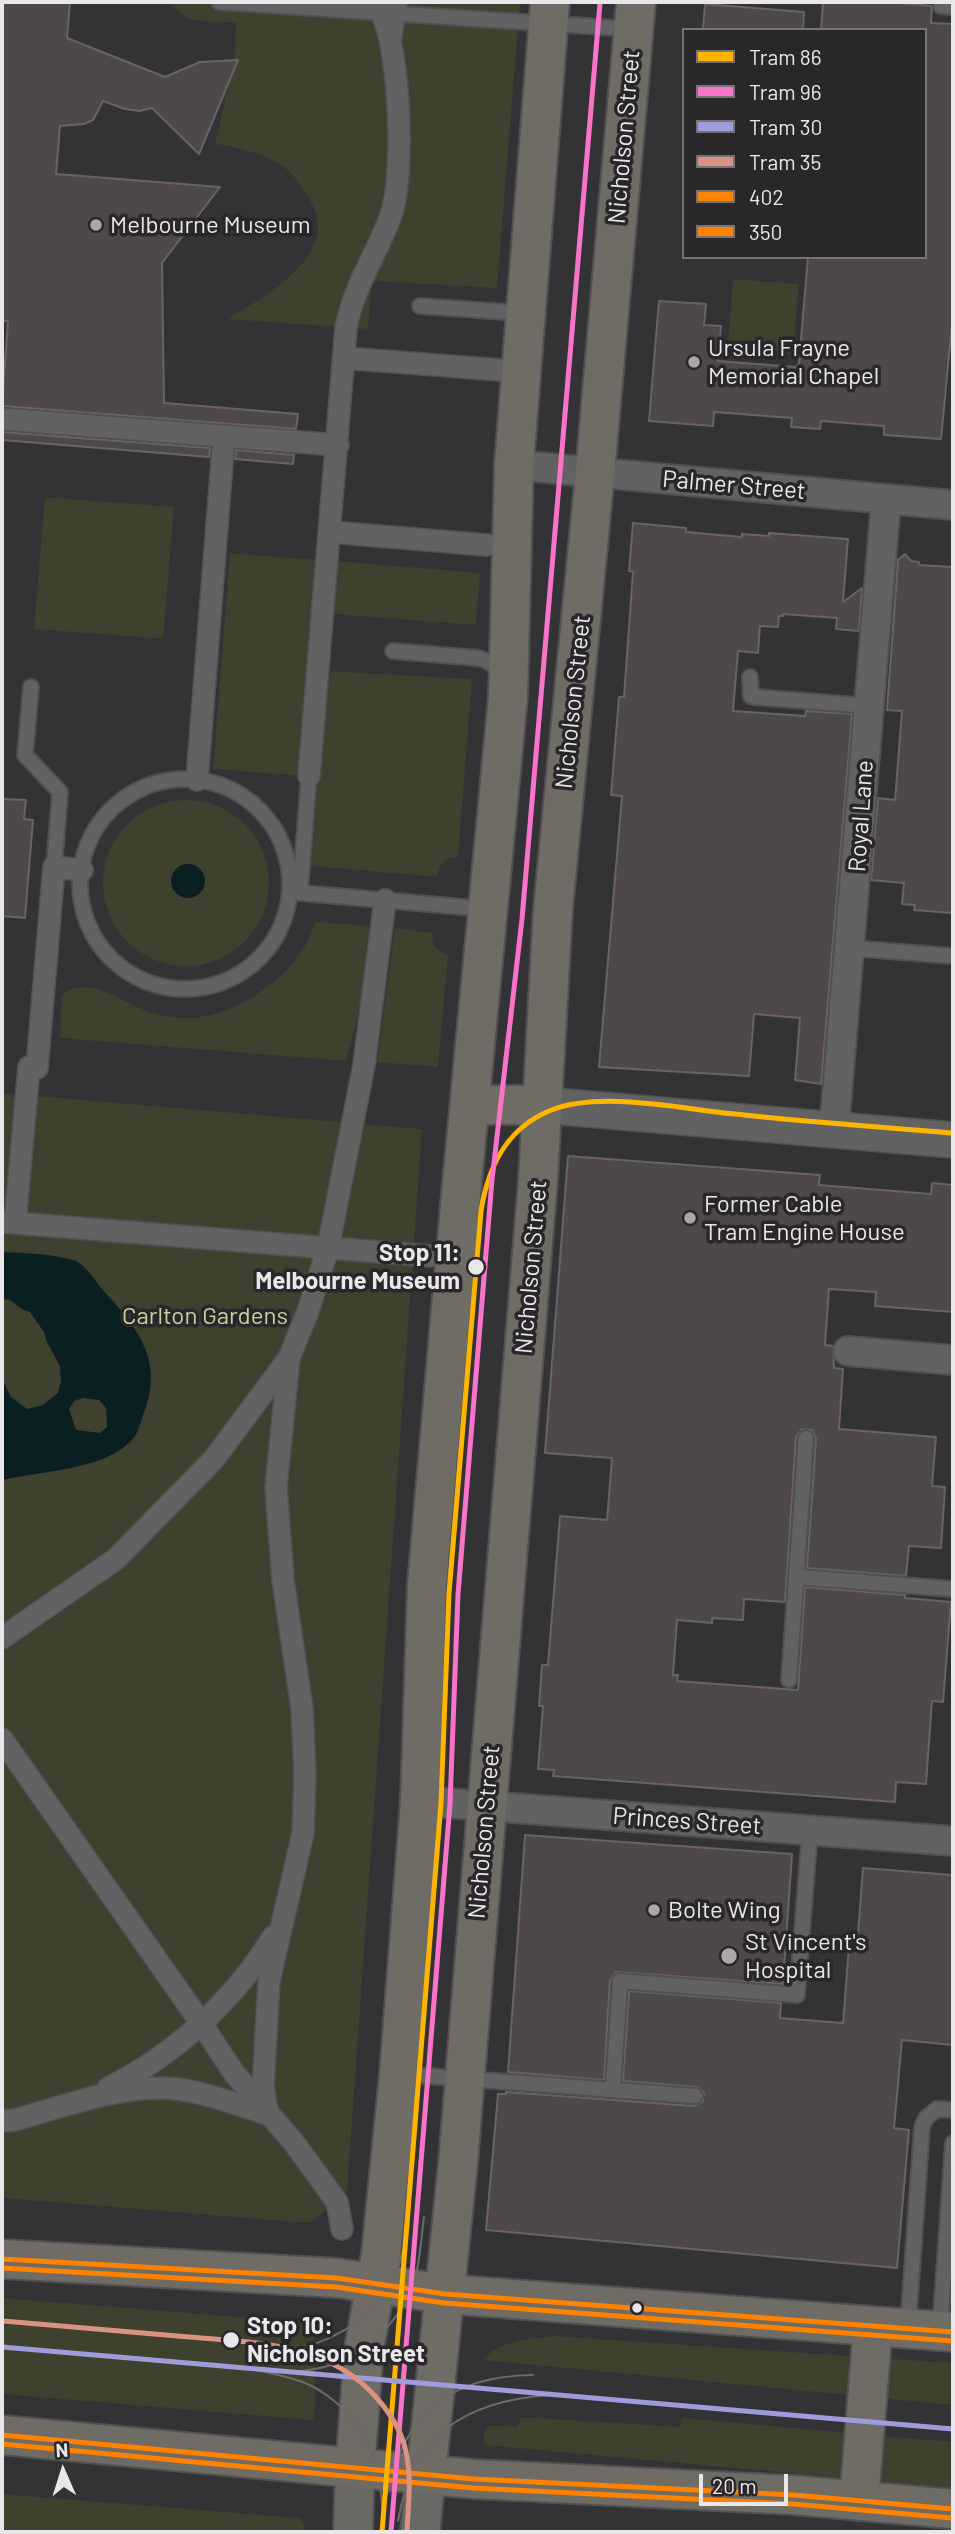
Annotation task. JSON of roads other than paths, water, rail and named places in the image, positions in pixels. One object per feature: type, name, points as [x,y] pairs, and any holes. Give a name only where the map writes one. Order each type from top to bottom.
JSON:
[{"type":"main road","points":[[353,2532],[364,2349],[383,2234],[399,2074],[420,1801],[427,1592],[508,697],[514,465],[549,13]]},
{"type":"main road","name":"Nicholson Street","points":[[420,2532],[445,2294],[538,1180],[553,909],[596,473],[635,15]]},
{"type":"main road","points":[[470,1105],[541,1105]]},
{"type":"main road","points":[[2,2259],[253,2272],[376,2283],[445,2294],[919,2330],[859,2501]]},
{"type":"main road","points":[[2,2435],[426,2475],[794,2495],[953,2510]]},
{"type":"street","points":[[309,776],[350,305],[392,214],[398,183],[398,104],[386,8]]},
{"type":"street","points":[[344,358],[501,370]]},
{"type":"street","points":[[2,419],[338,445]]},
{"type":"street","points":[[197,780],[224,436]]},
{"type":"street","name":"Palmer Street","points":[[514,465],[953,505]]},
{"type":"street","name":"Royal Lane","points":[[834,1131],[886,500]]},
{"type":"street","points":[[330,532],[487,545]]},
{"type":"street","points":[[82,870],[54,867],[33,1068],[8,1223],[430,1256]]},
{"type":"street","points":[[2,1638],[60,1600],[125,1551],[214,1459],[289,1359],[328,1248],[364,1065],[385,900]]},
{"type":"street","points":[[541,1105],[953,1140]]},
{"type":"street","points":[[848,1351],[953,1360]]},
{"type":"street","points":[[268,2114],[264,2088],[265,2020],[269,1981],[303,1833],[305,1776],[303,1708],[283,1580],[276,1487],[289,1359]]},
{"type":"street","points":[[2,1739],[234,2073],[295,2144],[337,2202],[342,2229]]},
{"type":"street","name":"Princes Street","points":[[420,1801],[953,1841]]},
{"type":"street","points":[[78,2103],[139,2073],[173,2049],[231,1994],[281,1924]]},
{"type":"street","points":[[2,2120],[15,2120],[132,2091],[163,2088],[198,2092],[268,2114]]},
{"type":"lane","points":[[219,2],[635,15]]},
{"type":"lane","points":[[942,2],[941,6],[953,7]]},
{"type":"lane","points":[[419,306],[506,312],[526,307]]},
{"type":"lane","points":[[393,651],[489,661],[497,668],[508,697]]},
{"type":"lane","points":[[750,677],[749,692],[755,697],[869,706]]},
{"type":"lane","points":[[31,687],[25,755],[60,792],[54,867]]},
{"type":"lane","points":[[295,892],[288,860],[269,822],[255,806],[228,788],[197,780],[161,782],[128,796],[102,820],[85,851],[79,886],[86,921],[104,952],[131,975],[164,988],[200,989],[234,978],[262,956],[282,926],[295,892],[309,776]]},
{"type":"lane","points":[[295,892],[488,909]]},
{"type":"lane","points":[[850,948],[953,956]]},
{"type":"lane","points":[[789,1680],[806,1438]]},
{"type":"lane","points":[[797,1577],[953,1589]]},
{"type":"lane","points":[[612,2089],[620,1981],[797,1995],[810,1831]]},
{"type":"lane","points":[[399,2074],[695,2096]]},
{"type":"lane","points":[[919,2330],[922,2127],[926,2118],[937,2109],[953,2109]]},
{"type":"lane","points":[[919,2330],[953,2143]]},
{"type":"water","points":[[188,864],[200,869],[205,881],[200,893],[188,898],[176,893],[171,881],[176,869]]},
{"type":"water","points":[[2,1252],[59,1257],[76,1261],[86,1269],[135,1329],[148,1358],[150,1391],[138,1430],[132,1440],[106,1458],[71,1468],[2,1480],[2,1379],[11,1397],[27,1409],[43,1405],[58,1393],[61,1381],[60,1366],[44,1332],[30,1312],[10,1300],[2,1299]],"holes":[[[83,1398],[99,1400],[106,1408],[107,1427],[100,1433],[76,1430],[69,1409],[74,1401]]]},
{"type":"tram line","name":"96","points":[[391,2532],[450,1804],[458,1594],[492,1180],[522,919],[600,3]]},
{"type":"tram line","name":"86","points":[[382,2532],[441,1803],[449,1593],[481,1211],[494,1165],[510,1139],[534,1119],[569,1105],[592,1102],[641,1103],[789,1120],[953,1133]]},
{"type":"tram line","points":[[276,2372],[295,2372],[329,2366],[359,2352],[385,2330],[404,2305],[413,2287],[424,2217]]},
{"type":"tram line","points":[[275,2354],[327,2339],[349,2328],[367,2314],[382,2297],[394,2276],[409,2224]]},
{"type":"tram line","name":"35","points":[[3,2321],[265,2344],[313,2355],[336,2365],[357,2379],[376,2397],[391,2416],[402,2437],[409,2472],[407,2532]]},
{"type":"tram line","name":"30","points":[[2,2347],[953,2429]]},
{"type":"tram line","points":[[257,2370],[316,2388],[333,2400],[358,2426],[373,2454],[380,2486],[383,2522]]},
{"type":"tram line","points":[[387,2494],[405,2441],[435,2404],[478,2383],[504,2377],[533,2375]]},
{"type":"tram line","points":[[398,2521],[405,2491],[416,2465],[448,2427],[469,2414],[493,2405],[550,2395]]},
{"type":"place","name":"Melbourne Museum","points":[[96,225]]},
{"type":"place","name":"Ursula Frayne Memorial Chapel","points":[[694,362]]},
{"type":"place","name":"Former Cable Tram Engine House","points":[[690,1218]]},
{"type":"place","name":"Stop 11: Melbourne Museum","points":[[476,1267]]},
{"type":"place","name":"Bolte Wing","points":[[654,1910]]},
{"type":"place","name":"St Vincent's Hospital","points":[[729,1956]]},
{"type":"place","name":"Stop 10: Nicholson Street","points":[[231,2340]]},
{"type":"park label","name":"Carlton Gardens","points":[[205,1316]]}]
